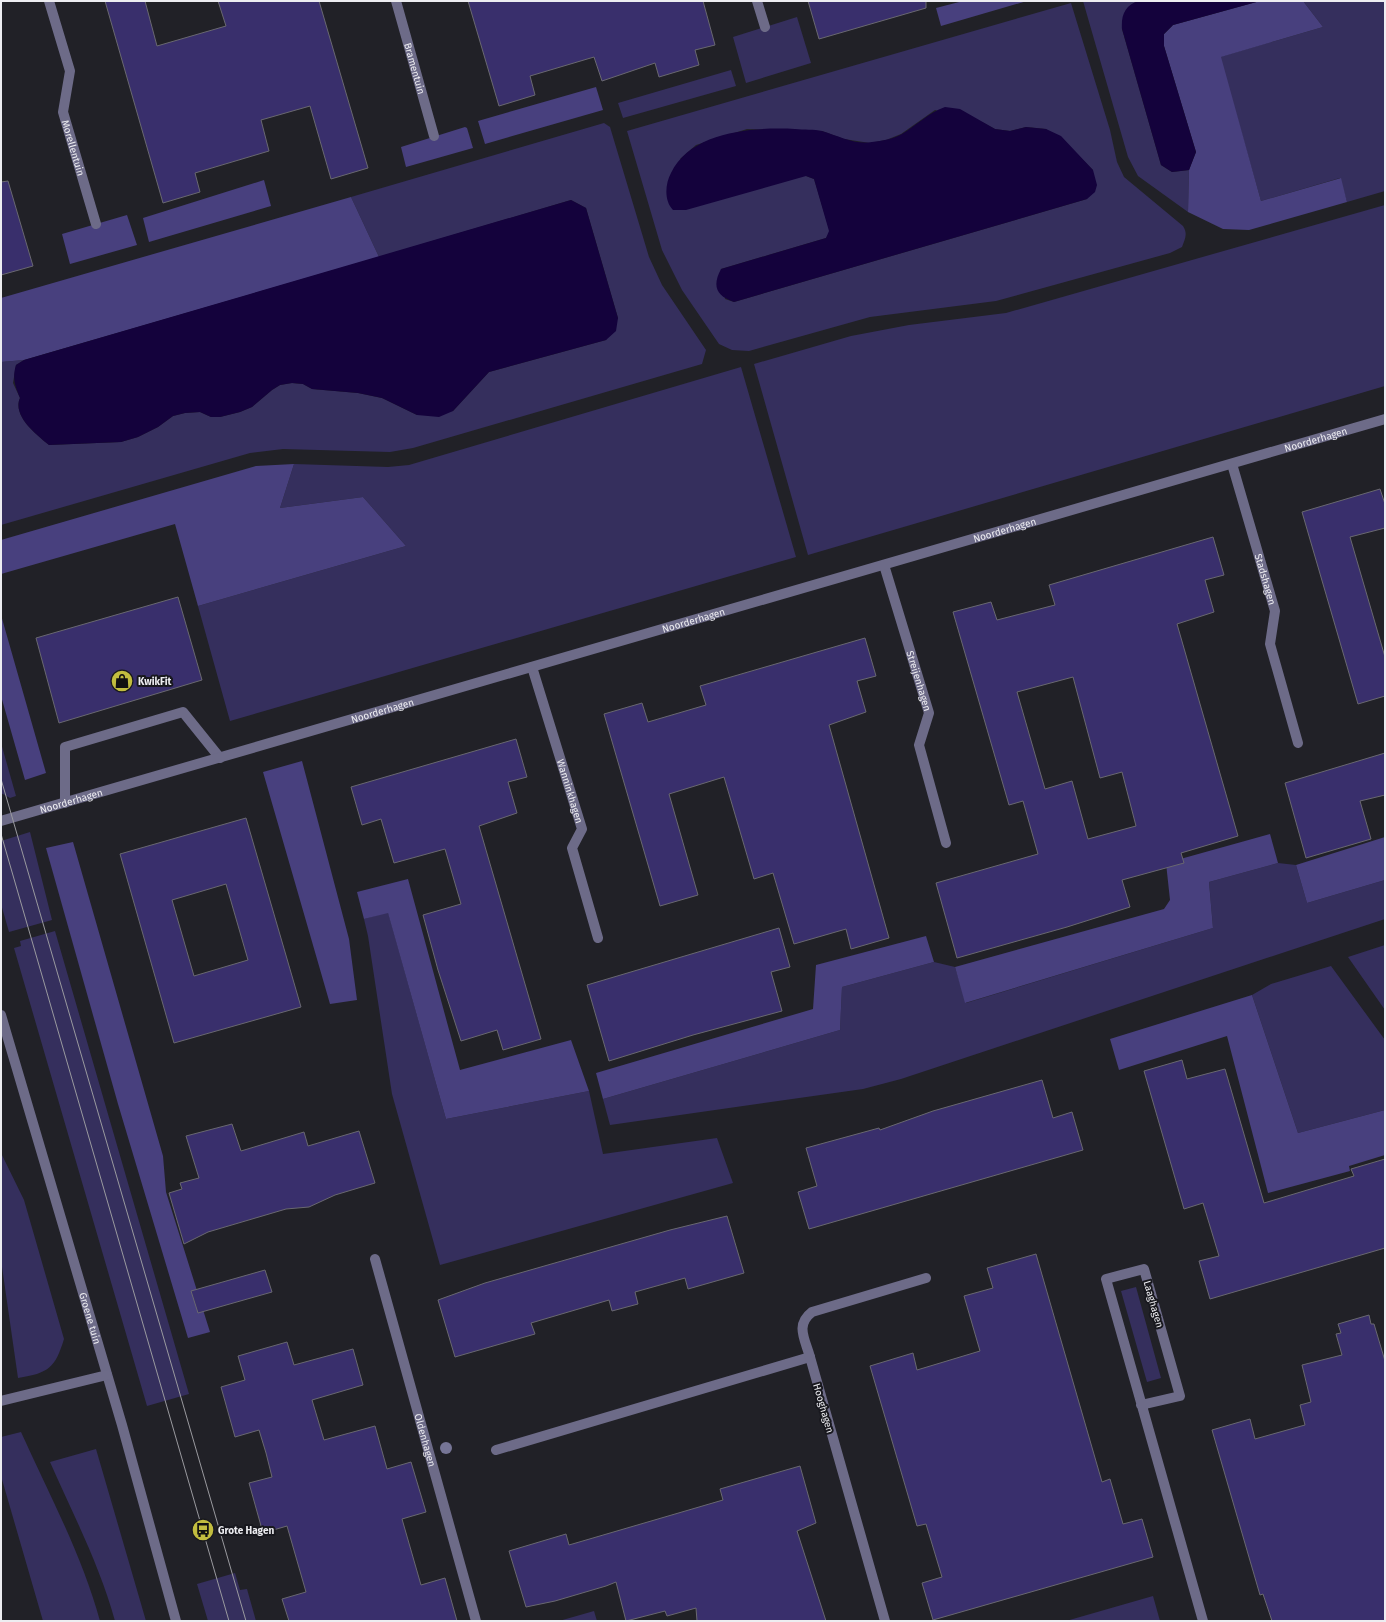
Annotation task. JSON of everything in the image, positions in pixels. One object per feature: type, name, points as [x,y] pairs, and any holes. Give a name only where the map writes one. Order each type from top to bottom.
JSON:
[{"type":"street","name":"Morellentuin","points":[[49,1],[70,71],[63,112],[96,224]]},
{"type":"street","name":"Bramentuin","points":[[396,1],[434,136]]},
{"type":"street","points":[[757,1],[765,27]]},
{"type":"street","name":"Noorderhagen","points":[[1,821],[1385,419]]},
{"type":"street","name":"Stadshagen","points":[[1232,464],[1275,611],[1270,644],[1298,742]]},
{"type":"street","name":"Streijenhagen","points":[[884,565],[928,713],[919,745],[946,843]]},
{"type":"street","name":"Wanninkhagen","points":[[532,667],[582,829],[572,848],[598,938]]},
{"type":"street","points":[[65,803],[65,748],[183,712],[220,758]]},
{"type":"street","name":"Groene tuin","points":[[1,1015],[122,1425],[176,1621]]},
{"type":"street","name":"Oldenhagen","points":[[375,1259],[476,1621]]},
{"type":"street","name":"Laaghagen","points":[[1141,1405],[1180,1396],[1144,1269],[1106,1279],[1141,1405],[1203,1621]]},
{"type":"street","name":"Hooghagen","points":[[885,1621],[802,1327],[805,1317],[812,1312],[926,1278]]},
{"type":"street","points":[[496,1450],[810,1357]]},
{"type":"street","points":[[1,1401],[107,1375]]},
{"type":"shaded area","points":[[963,1],[1027,1],[941,26],[936,8]]},
{"type":"shaded area","points":[[1083,1],[1139,1],[1128,8],[1123,20],[1122,29],[1161,165],[1172,172],[1189,170],[1188,212],[1138,176],[1128,157]]},
{"type":"shaded area","points":[[1139,1],[1260,1],[1173,25],[1164,34],[1164,46],[1196,152],[1189,170],[1172,172],[1161,165],[1122,29],[1122,19],[1125,11],[1130,5]]},
{"type":"shaded area","points":[[1260,1],[1303,1],[1323,27],[1221,57],[1261,201],[1341,178],[1347,202],[1249,230],[1223,229],[1188,212],[1189,170],[1196,152],[1164,46],[1164,34],[1173,25]]},
{"type":"shaded area","points":[[1303,1],[1385,1],[1385,191],[1347,202],[1340,178],[1261,201],[1220,57],[1323,27]]},
{"type":"shaded area","points":[[1071,3],[1110,130],[1117,162],[1124,177],[1183,226],[1186,236],[1182,247],[1170,253],[996,301],[870,317],[749,351],[732,350],[719,344],[682,290],[662,250],[627,131]],"holes":[[[935,110],[982,122],[995,129],[1010,131],[1026,127],[1046,129],[1080,157],[1093,170],[1087,199],[734,302],[725,299],[721,269],[826,238],[830,232],[814,179],[806,176],[680,159],[696,145],[747,129],[822,131],[844,139],[870,143],[886,140],[901,134]]]},
{"type":"shaded area","points":[[797,17],[811,63],[746,83],[733,37]]},
{"type":"shaded area","points":[[731,70],[736,86],[623,118],[618,103]]},
{"type":"shaded area","points":[[596,87],[603,110],[485,144],[478,121]]},
{"type":"shaded area","points":[[945,107],[960,109],[995,129],[1010,131],[1026,127],[1046,129],[1061,136],[1093,170],[1097,185],[1095,192],[1087,199],[734,302],[723,297],[717,290],[716,285],[721,269],[826,238],[829,231],[814,179],[806,176],[686,210],[673,210],[668,202],[666,192],[669,177],[680,159],[693,148],[708,140],[725,134],[761,129],[819,130],[847,140],[866,143],[876,142],[899,136],[933,112]]},
{"type":"shaded area","points":[[604,123],[610,127],[649,257],[662,285],[706,350],[702,364],[413,448],[390,452],[283,449],[250,453],[1,525],[1,362],[24,360],[16,365],[13,383],[20,398],[18,405],[19,412],[32,430],[49,445],[121,442],[138,437],[158,427],[173,416],[185,413],[200,412],[211,417],[220,417],[240,412],[252,407],[280,385],[292,383],[303,384],[312,389],[358,393],[382,398],[417,415],[453,411],[489,372],[606,340],[618,318],[586,208],[571,200],[379,257],[351,197]]},
{"type":"shaded area","points":[[465,127],[467,128],[473,148],[406,167],[401,147]]},
{"type":"shaded area","points":[[264,180],[271,206],[149,242],[143,218]]},
{"type":"shaded area","points":[[351,197],[379,257],[24,360],[1,362],[1,298]]},
{"type":"shaded area","points":[[571,200],[586,208],[618,318],[616,331],[606,340],[489,372],[453,411],[439,417],[417,415],[382,398],[358,393],[312,389],[303,384],[292,383],[280,385],[252,407],[240,412],[220,417],[211,417],[200,412],[185,413],[173,416],[158,427],[138,437],[121,442],[49,445],[32,430],[19,412],[18,405],[20,398],[15,386],[14,374],[16,365],[24,360]]},
{"type":"shaded area","points":[[1385,205],[1385,386],[808,555],[754,364],[851,336],[909,325],[1006,313]]},
{"type":"shaded area","points":[[127,215],[137,245],[70,264],[62,234]]},
{"type":"shaded area","points":[[741,367],[796,557],[230,721],[198,606],[406,546],[363,497],[280,508],[294,464],[388,467],[409,465]]},
{"type":"shaded area","points":[[294,464],[280,508],[363,497],[406,546],[198,606],[175,524],[1,574],[1,540],[256,466]]},
{"type":"shaded area","points":[[1,615],[46,773],[25,780],[1,696]]},
{"type":"shaded area","points":[[1,743],[16,796],[10,798],[1,793]]},
{"type":"shaded area","points":[[302,761],[349,939],[357,1000],[330,1004],[263,772]]},
{"type":"shaded area","points":[[30,832],[52,920],[9,932],[1,904],[1,841]]},
{"type":"shaded area","points":[[1270,834],[1278,863],[1209,882],[1213,928],[965,1003],[955,967],[1164,909],[1170,900],[1166,863]]},
{"type":"shaded area","points":[[1385,837],[1385,880],[1307,903],[1296,865]]},
{"type":"shaded area","points":[[73,842],[163,1156],[166,1192],[210,1332],[188,1338],[118,1104],[46,848]]},
{"type":"shaded area","points":[[1278,863],[1296,865],[1307,903],[1385,880],[1385,919],[901,1079],[863,1089],[610,1125],[603,1099],[840,1030],[842,987],[934,962],[955,967],[966,1003],[1213,928],[1209,882]]},
{"type":"shaded area","points":[[408,879],[460,1070],[571,1040],[589,1091],[446,1119],[388,913],[364,919],[357,892]]},
{"type":"shaded area","points":[[388,912],[446,1119],[589,1091],[603,1154],[717,1138],[733,1183],[440,1265],[392,1094],[368,936],[364,919]]},
{"type":"shaded area","points":[[55,931],[189,1394],[147,1406],[14,948],[21,946],[20,941]]},
{"type":"shaded area","points":[[926,936],[934,962],[842,987],[840,1030],[603,1099],[596,1073],[813,1009],[816,965]]},
{"type":"shaded area","points":[[1385,945],[1385,1010],[1348,957]]},
{"type":"shaded area","points":[[1331,966],[1385,1040],[1385,1110],[1298,1133],[1252,995],[1271,984]]},
{"type":"shaded area","points":[[1252,995],[1298,1133],[1385,1110],[1385,1155],[1349,1166],[1350,1171],[1268,1193],[1227,1036],[1119,1070],[1110,1039]]},
{"type":"shaded area","points":[[1,1153],[24,1200],[64,1339],[54,1363],[49,1368],[37,1374],[18,1378],[1,1260]]},
{"type":"shaded area","points":[[1136,1287],[1161,1378],[1147,1382],[1121,1291]]},
{"type":"shaded area","points":[[21,1432],[54,1502],[84,1572],[100,1621],[43,1621],[1,1476],[1,1437]]},
{"type":"shaded area","points":[[96,1449],[146,1621],[115,1621],[94,1560],[50,1462]]},
{"type":"shaded area","points":[[235,1573],[240,1590],[247,1589],[256,1621],[208,1621],[197,1584]]},
{"type":"shaded area","points":[[1153,1596],[1160,1621],[1066,1621]]},
{"type":"shaded area","points":[[594,1611],[597,1621],[559,1621]]},
{"type":"building","points":[[105,1],[145,1],[157,46],[226,26],[218,1],[319,1],[368,168],[331,179],[310,106],[261,120],[269,151],[195,173],[200,192],[163,203]]},
{"type":"building","points":[[468,1],[703,1],[715,45],[695,50],[699,65],[659,77],[655,63],[602,81],[594,57],[530,76],[535,95],[499,106]]},
{"type":"building","points":[[808,1],[926,1],[926,8],[819,39]]},
{"type":"building","points":[[8,181],[33,266],[1,275],[1,182]]},
{"type":"building","points":[[1380,489],[1385,504],[1385,528],[1350,537],[1385,657],[1385,696],[1358,704],[1302,512]]},
{"type":"building","points":[[1213,537],[1224,575],[1205,580],[1214,612],[1177,624],[1238,836],[1181,853],[1184,863],[1122,880],[1130,907],[1067,927],[957,958],[936,883],[1038,854],[1023,801],[1009,805],[953,612],[991,602],[997,620],[1055,605],[1049,585]],"holes":[[[1073,677],[1100,778],[1122,772],[1136,826],[1088,839],[1072,781],[1045,789],[1017,692]]]},
{"type":"building","points":[[178,597],[202,680],[59,723],[36,638]]},
{"type":"building","points":[[865,638],[876,676],[857,681],[866,712],[829,725],[889,938],[851,949],[846,929],[794,944],[773,873],[754,879],[724,777],[669,794],[698,895],[660,906],[604,714],[642,703],[648,722],[706,705],[700,686]]},
{"type":"building","points":[[516,739],[527,777],[508,782],[517,813],[479,826],[541,1039],[503,1050],[497,1030],[461,1041],[438,970],[423,915],[461,904],[445,849],[394,863],[381,819],[362,825],[351,787]]},
{"type":"building","points":[[1385,753],[1385,795],[1360,801],[1371,839],[1306,858],[1285,783]]},
{"type":"building","points":[[246,818],[301,1007],[174,1043],[120,854]],"holes":[[[226,884],[248,960],[194,976],[172,900]]]},
{"type":"building","points":[[779,928],[790,967],[771,972],[782,1011],[693,1035],[609,1061],[587,985]]},
{"type":"building","points":[[1182,1060],[1187,1079],[1225,1069],[1264,1203],[1354,1176],[1351,1169],[1385,1159],[1385,1248],[1210,1299],[1199,1261],[1219,1256],[1203,1203],[1184,1209],[1144,1071]]},
{"type":"building","points":[[1042,1080],[1053,1118],[1072,1112],[1083,1150],[809,1229],[798,1192],[817,1186],[806,1148],[879,1128],[880,1130],[933,1111]]},
{"type":"building","points":[[232,1124],[241,1151],[304,1132],[308,1146],[359,1131],[375,1183],[335,1195],[309,1207],[286,1209],[208,1232],[184,1244],[169,1193],[182,1189],[180,1183],[199,1178],[186,1136]]},
{"type":"building","points":[[727,1216],[744,1273],[688,1289],[685,1278],[635,1292],[638,1304],[612,1311],[609,1300],[531,1323],[535,1334],[455,1357],[438,1300],[485,1283],[670,1230]]},
{"type":"building","points":[[1036,1254],[1102,1482],[1110,1479],[1123,1524],[1142,1519],[1153,1557],[933,1620],[922,1583],[942,1577],[926,1524],[917,1526],[870,1366],[913,1353],[917,1370],[980,1351],[964,1296],[993,1288],[987,1268]]},
{"type":"building","points":[[265,1270],[272,1292],[198,1313],[191,1291]]},
{"type":"building","points":[[1369,1315],[1371,1324],[1374,1324],[1385,1361],[1385,1621],[1272,1621],[1263,1594],[1260,1595],[1212,1430],[1250,1419],[1255,1439],[1305,1425],[1300,1405],[1311,1402],[1302,1365],[1342,1355],[1336,1334],[1341,1333],[1338,1324]]},
{"type":"building","points":[[287,1342],[294,1365],[353,1349],[363,1385],[312,1400],[324,1440],[375,1426],[387,1469],[411,1462],[426,1512],[402,1519],[421,1585],[445,1578],[457,1621],[289,1621],[282,1599],[306,1592],[287,1526],[263,1533],[249,1483],[272,1477],[266,1453],[259,1430],[235,1437],[221,1387],[245,1380],[238,1356]]},
{"type":"building","points":[[800,1466],[816,1523],[797,1531],[826,1621],[697,1621],[696,1608],[667,1616],[665,1611],[626,1621],[616,1582],[555,1601],[526,1607],[509,1551],[566,1534],[569,1545],[723,1500],[720,1489]]},
{"type":"tram line","points":[[1,779],[246,1621]]},
{"type":"tram line","points":[[1,834],[229,1621]]},
{"type":"place","name":"KwikFit","points":[[122,681]]},
{"type":"place","name":"Grote Hagen","points":[[203,1530]]}]
